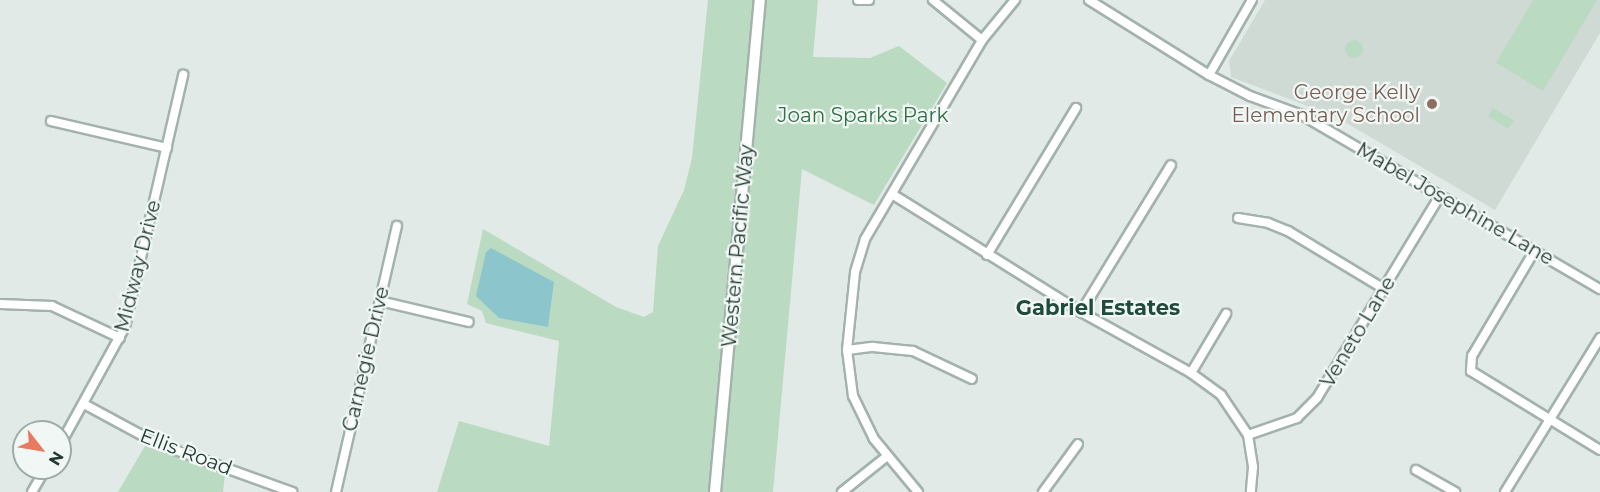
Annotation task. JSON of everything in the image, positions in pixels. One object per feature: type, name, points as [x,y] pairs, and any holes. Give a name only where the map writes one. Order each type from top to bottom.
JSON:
[{"type":"street","name":"Western Pacific Way","points":[[715,492],[760,0]]},
{"type":"street","points":[[858,0],[869,0]]},
{"type":"street","points":[[933,0],[982,40]]},
{"type":"street","points":[[918,492],[886,457],[860,414],[849,375],[847,350],[855,272],[865,239],[982,40],[1015,0]]},
{"type":"street","name":"Mabel Josephine Lane","points":[[1089,0],[1209,75],[1250,96],[1302,115],[1600,289]]},
{"type":"street","points":[[1209,75],[1252,0]]},
{"type":"street","name":"Midway Drive","points":[[72,424],[120,338],[183,75]]},
{"type":"street","points":[[987,255],[1076,108]]},
{"type":"street","points":[[51,121],[167,147]]},
{"type":"street","points":[[1081,312],[1171,165]]},
{"type":"street","points":[[892,195],[1081,312],[1191,373],[1221,395],[1248,435],[1253,467],[1251,492]]},
{"type":"street","name":"Veneto Lane","points":[[1248,435],[1288,422],[1311,406],[1440,197]]},
{"type":"street","points":[[1238,218],[1268,223],[1288,231],[1384,290]]},
{"type":"street","name":"Carnegie Drive","points":[[336,492],[397,226]]},
{"type":"street","points":[[1535,250],[1470,366],[1474,375],[1600,450]]},
{"type":"street","points":[[380,301],[469,322]]},
{"type":"street","points":[[0,304],[52,306],[120,338]]},
{"type":"street","points":[[1191,373],[1226,314]]},
{"type":"street","points":[[1505,492],[1600,338]]},
{"type":"street","points":[[847,350],[873,347],[913,351],[972,379]]},
{"type":"street","name":"Ellis Road","points":[[84,404],[156,443],[292,492]]},
{"type":"street","points":[[1043,492],[1078,444]]},
{"type":"street","points":[[842,492],[886,457]]},
{"type":"street","points":[[1416,470],[1455,492]]},
{"type":"shaded area","name":"George Kelly Elementary School","points":[[1265,0],[1600,0],[1600,33],[1495,210],[1336,117],[1231,77],[1229,61]]},
{"type":"green space","points":[[708,0],[757,0],[712,492],[437,492],[459,421],[549,446],[559,341],[486,323],[482,311],[467,304],[483,229],[616,307],[644,317],[653,312],[658,246],[684,190],[692,158]]},
{"type":"green space","name":"Joan Sparks Park","points":[[766,0],[818,0],[813,57],[870,58],[899,46],[947,83],[874,205],[802,169],[773,492],[721,492]]},
{"type":"green space","points":[[1533,0],[1597,0],[1543,91],[1496,63]]},
{"type":"green space","points":[[1354,40],[1360,43],[1363,49],[1360,55],[1354,58],[1348,55],[1345,49],[1348,43]]},
{"type":"green space","points":[[1493,108],[1514,120],[1509,129],[1488,117]]},
{"type":"green space","points":[[145,446],[225,474],[223,492],[118,492]]},
{"type":"water","points":[[491,248],[554,282],[548,327],[499,318],[476,296],[486,252]]},
{"type":"place","name":"George Kelly Elementary School","points":[[1432,104]]},
{"type":"district","name":"Gabriel Estates","points":[[1098,308]]}]
